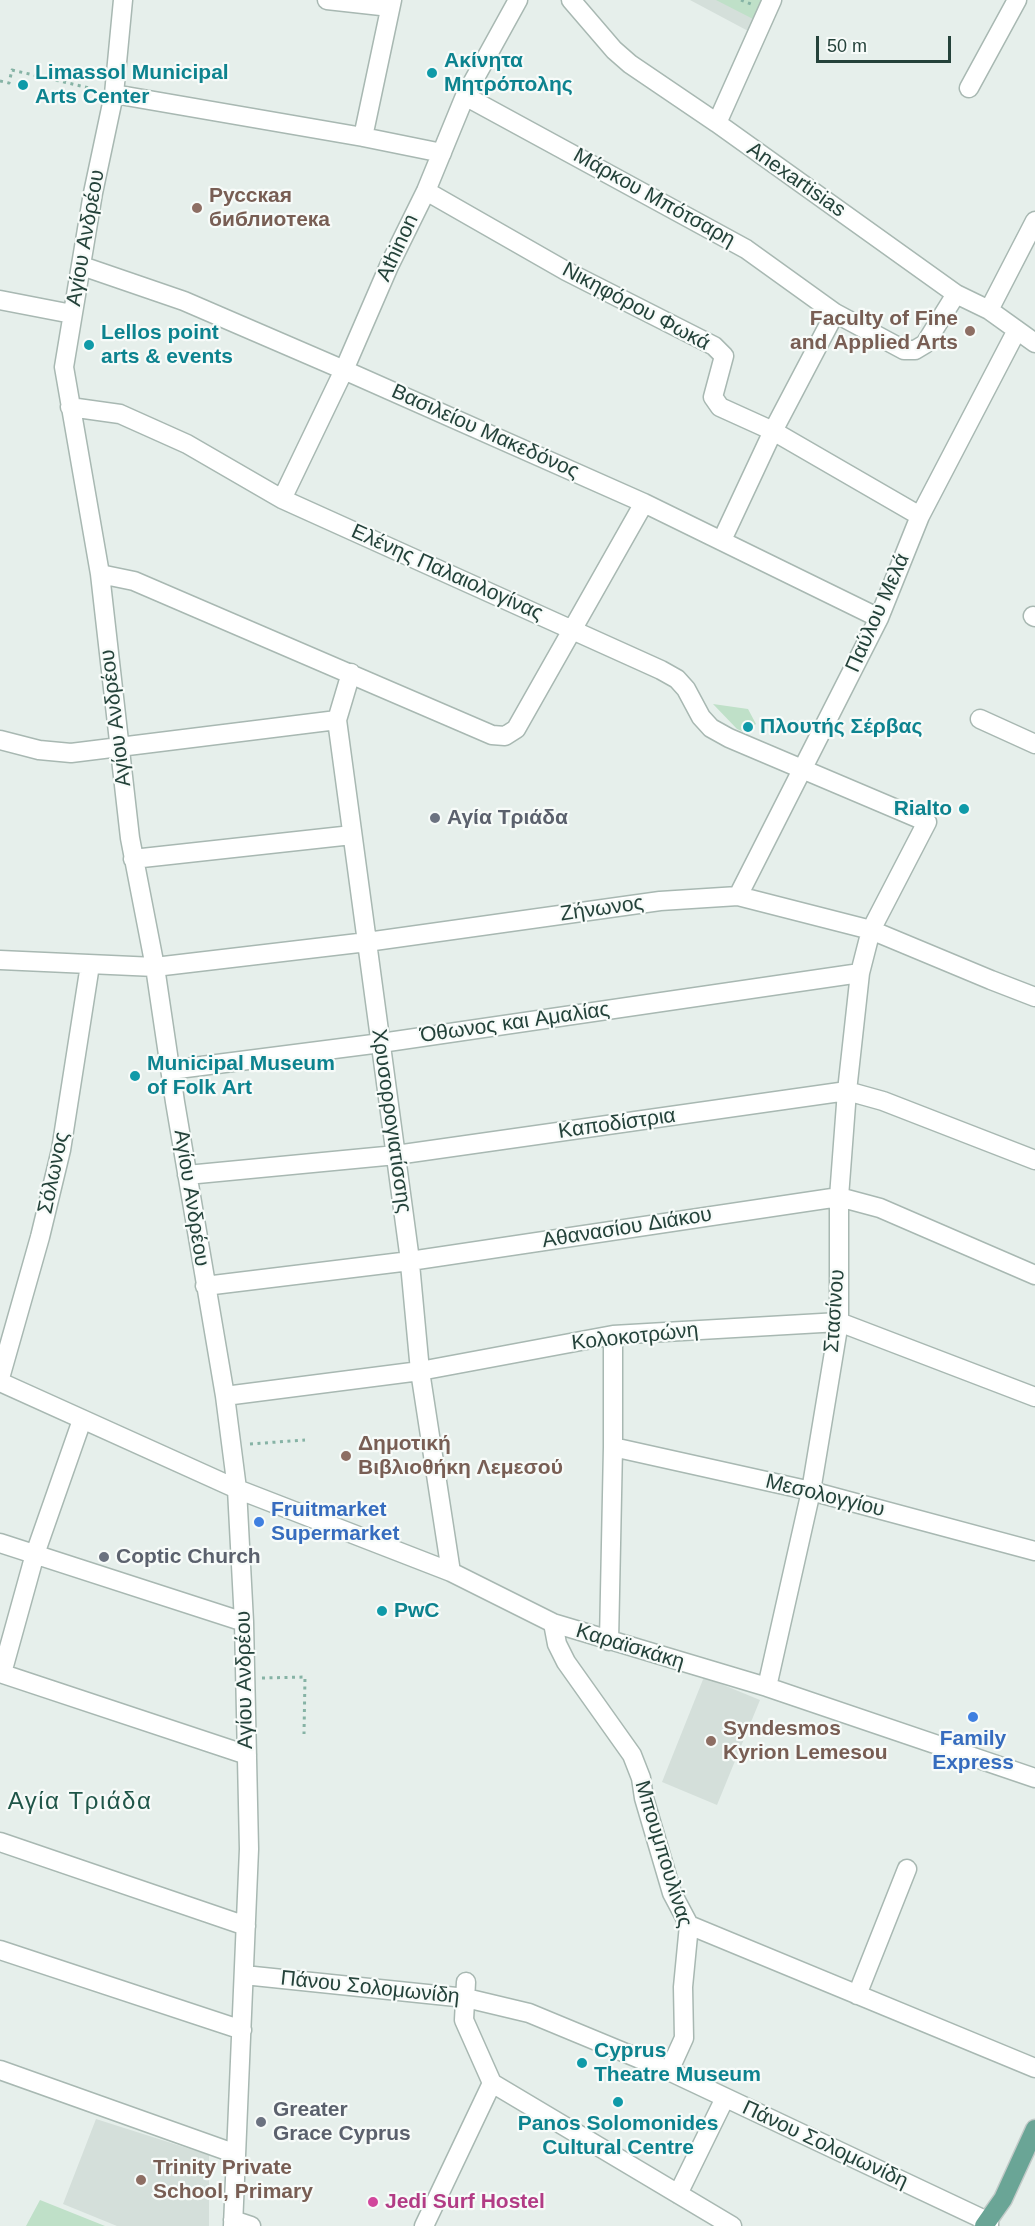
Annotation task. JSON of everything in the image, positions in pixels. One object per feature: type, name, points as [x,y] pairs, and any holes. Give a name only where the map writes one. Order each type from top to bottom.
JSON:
[{"type":"main road","points":[[987,2225],[1003,2199],[1035,2129]]},
{"type":"street","name":"Αγίου Ανδρέου","points":[[123,0],[114,94],[93,194],[64,367],[100,574],[134,860],[155,967],[205,1286],[225,1396],[237,1489],[244,1622],[249,1849],[233,2223]]},
{"type":"street","points":[[327,0],[391,3],[363,136]]},
{"type":"street","name":"Athinon","points":[[282,499],[426,191],[465,96],[518,0]]},
{"type":"street","name":"Anexartisias","points":[[571,0],[614,50],[630,64],[717,123],[956,294],[989,310],[1035,343]]},
{"type":"street","points":[[717,123],[772,0]]},
{"type":"street","points":[[969,88],[1017,0]]},
{"type":"street","points":[[114,94],[363,136],[442,153]]},
{"type":"street","name":"Μάρκου Μπότσαρη","points":[[465,96],[746,249],[835,314],[904,350],[915,350],[925,344],[956,294]]},
{"type":"street","name":"Νικηφόρου Φωκά","points":[[426,191],[566,271],[714,346],[724,356],[713,397],[720,407],[772,431],[920,516]]},
{"type":"street","points":[[989,310],[1035,221]]},
{"type":"street","name":"Βασιλείου Μακεδόνος","points":[[82,266],[184,301],[344,370],[644,503],[879,618]]},
{"type":"street","points":[[0,300],[72,314]]},
{"type":"street","points":[[722,540],[772,431],[835,314]]},
{"type":"street","name":"Παύλου Μελά","points":[[738,896],[879,618],[920,516],[1017,330]]},
{"type":"street","name":"Ελένης Παλαιολογίνας","points":[[70,407],[120,414],[188,444],[282,499],[661,670],[677,679],[686,689],[701,717],[711,728],[927,822]]},
{"type":"street","points":[[100,574],[134,581],[492,735],[505,736],[516,729],[644,503]]},
{"type":"street","name":"Χρυσορρογιατίσσης","points":[[351,673],[337,720],[410,1261],[420,1371],[451,1572]]},
{"type":"street","points":[[980,719],[1035,744]]},
{"type":"street","points":[[0,740],[39,750],[71,753],[337,720]]},
{"type":"street","name":"Στασίνου","points":[[766,1687],[811,1491],[838,1322],[839,1197],[847,1091],[860,973],[872,930],[927,822]]},
{"type":"street","points":[[134,860],[352,835]]},
{"type":"street","name":"Ζήνωνος","points":[[0,960],[155,967],[367,942],[660,901],[738,896],[872,930],[1035,997]]},
{"type":"street","name":"Σόλωνος","points":[[0,1380],[40,1238],[61,1150],[90,964]]},
{"type":"street","name":"Όθωνος και Αμαλίας","points":[[170,1070],[381,1043],[860,973]]},
{"type":"street","name":"Καποδίστρια","points":[[187,1175],[396,1155],[847,1091],[883,1101],[1035,1160]]},
{"type":"street","name":"Αθανασίου Διάκου","points":[[205,1286],[410,1261],[839,1197],[880,1208],[1035,1275]]},
{"type":"street","name":"Κολοκοτρώνη","points":[[225,1396],[420,1371],[613,1335],[838,1322],[1035,1397]]},
{"type":"street","points":[[609,1641],[614,1447],[613,1335]]},
{"type":"street","name":"Καραϊσκάκη","points":[[0,1380],[82,1420],[237,1489],[451,1572],[553,1623],[766,1687],[1035,1778]]},
{"type":"street","points":[[82,1420],[35,1554],[1,1673],[247,1755]]},
{"type":"street","name":"Μεσολογγίου","points":[[614,1447],[811,1491],[1035,1551]]},
{"type":"street","points":[[0,1544],[244,1622]]},
{"type":"street","name":"Μπουμπουλίνας","points":[[553,1623],[557,1644],[566,1662],[632,1755],[641,1778],[644,1798],[672,1893],[689,1925],[683,1987],[684,2038],[669,2071]]},
{"type":"street","points":[[0,1842],[246,1926]]},
{"type":"street","points":[[857,1995],[907,1869]]},
{"type":"street","points":[[689,1925],[1035,2068]]},
{"type":"street","points":[[0,1950],[242,2030]]},
{"type":"street","name":"Πάνου Σολομωνίδη","points":[[244,1975],[466,1990],[529,2013],[669,2071],[987,2225]]},
{"type":"street","points":[[466,1990],[464,2020],[492,2084],[732,2226]]},
{"type":"street","points":[[0,2070],[236,2154]]},
{"type":"street","points":[[429,2225],[492,2084]]},
{"type":"street","points":[[678,2194],[725,2098]]},
{"type":"street","points":[[233,2223],[251,2226]]},
{"type":"path","points":[[0,81],[9,83],[12,70],[29,76],[114,94]]},
{"type":"path","points":[[90,96],[92,89]]},
{"type":"path","points":[[231,1447],[305,1440]]},
{"type":"path","points":[[245,1679],[305,1677],[304,1734]]},
{"type":"shaded area","points":[[690,0],[763,0],[750,32]]},
{"type":"shaded area","name":"Syndesmos Kyrion Lemesou","points":[[704,1677],[760,1700],[717,1805],[662,1782]]},
{"type":"shaded area","name":"Trinity Private School, Primary","points":[[96,2119],[209,2155],[209,2226],[117,2226],[63,2204]]},
{"type":"green space","points":[[716,0],[763,0],[755,20]]},
{"type":"green space","points":[[713,704],[748,709],[756,724],[744,732],[737,729]]},
{"type":"green space","points":[[40,2200],[105,2226],[26,2226]]},
{"type":"place","name":"Ακίνητα Μητρόπολης","points":[[432,73]]},
{"type":"place","name":"Limassol Municipal Arts Center","points":[[23,85]]},
{"type":"place","name":"Русская библиотека","points":[[197,208]]},
{"type":"place","name":"Faculty of Fine and Applied Arts","points":[[970,331]]},
{"type":"place","name":"Lellos point arts & events","points":[[89,345]]},
{"type":"place","name":"Πλουτής Σέρβας","points":[[748,727]]},
{"type":"place","name":"Rialto","points":[[964,809]]},
{"type":"place","name":"Αγία Τριάδα","points":[[435,818]]},
{"type":"place","name":"Municipal Museum of Folk Art","points":[[135,1076]]},
{"type":"place","name":"Δημοτική Βιβλιοθήκη Λεμεσού","points":[[346,1456]]},
{"type":"place","name":"Fruitmarket Supermarket","points":[[259,1522]]},
{"type":"place","name":"Coptic Church","points":[[104,1557]]},
{"type":"place","name":"PwC","points":[[382,1611]]},
{"type":"place","name":"Family Express","points":[[973,1717]]},
{"type":"place","name":"Syndesmos Kyrion Lemesou","points":[[711,1741]]},
{"type":"place","name":"Cyprus Theatre Museum","points":[[582,2063]]},
{"type":"place","name":"Panos Solomonides Cultural Centre","points":[[618,2102]]},
{"type":"place","name":"Greater Grace Cyprus","points":[[261,2122]]},
{"type":"place","name":"Trinity Private School, Primary","points":[[141,2180]]},
{"type":"place","name":"Jedi Surf Hostel","points":[[373,2202]]},
{"type":"district","name":"Αγία Τριάδα","points":[[80,1802]]}]
